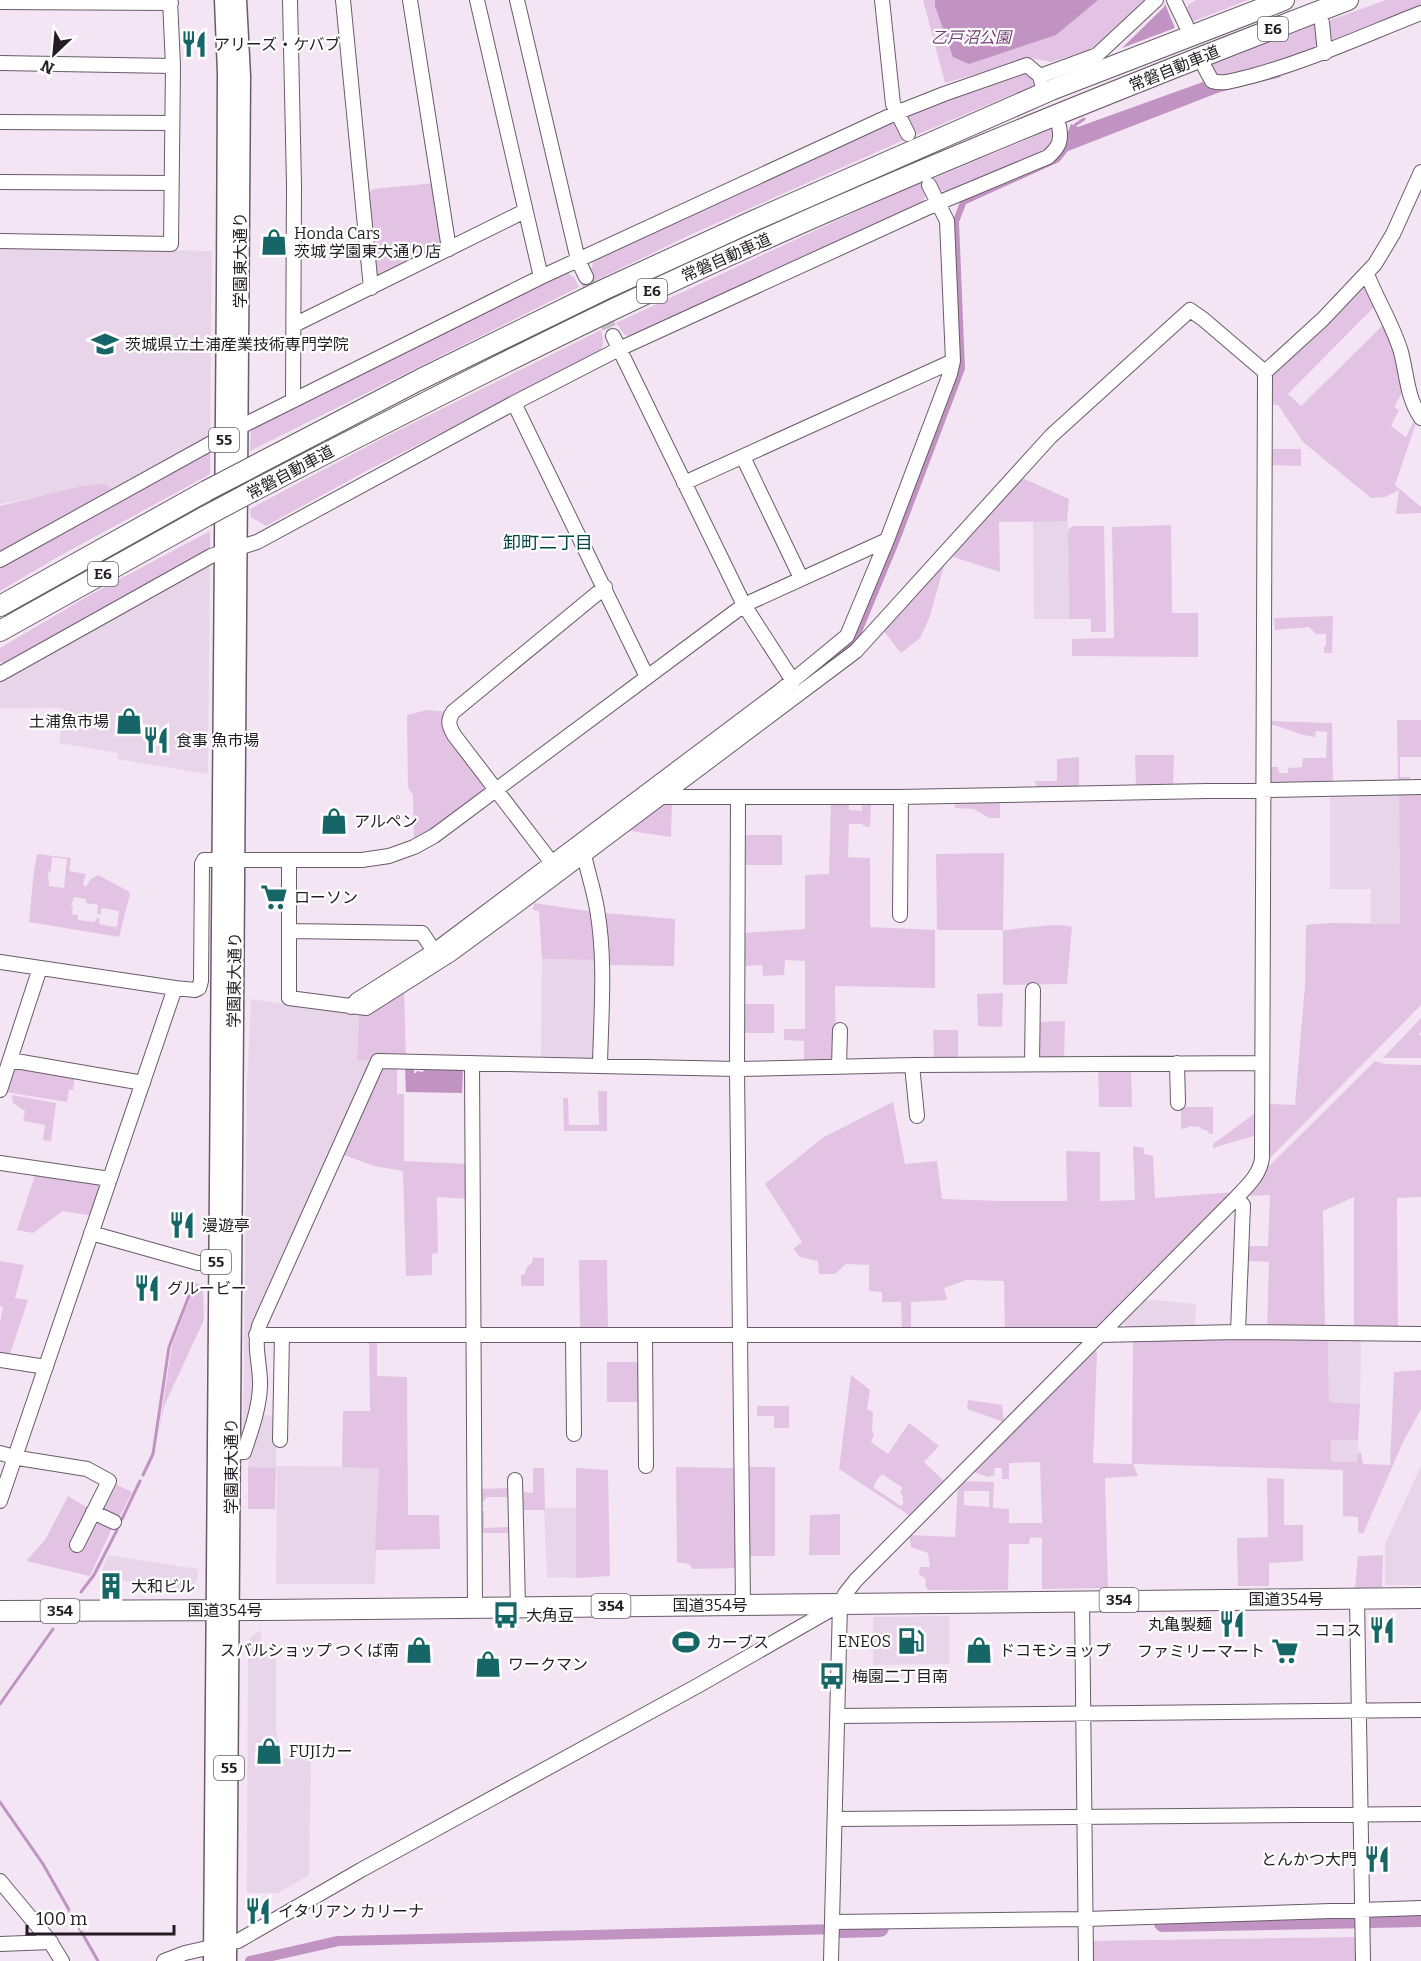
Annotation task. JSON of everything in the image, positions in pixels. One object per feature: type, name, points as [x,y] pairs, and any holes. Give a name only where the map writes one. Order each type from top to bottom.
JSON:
[{"type":"highway","name":"常磐自動車道","points":[[0,606],[254,465],[419,380],[603,290],[1044,83],[1187,31],[1284,0]]},
{"type":"highway","name":"常磐自動車道","points":[[0,631],[253,491],[427,401],[616,308],[915,174],[1201,63],[1348,0]]},
{"type":"highway","name":"国道354号","points":[[0,1611],[1421,1598]]},
{"type":"main road","name":"学園東大通り","points":[[223,0],[226,73],[224,436],[231,550]]},
{"type":"main road","name":"学園東大通り","points":[[220,1953],[231,550],[240,427],[242,76],[238,0]]},
{"type":"street","points":[[290,0],[293,399]]},
{"type":"street","points":[[343,0],[370,288]]},
{"type":"street","points":[[410,0],[449,249]]},
{"type":"street","points":[[477,0],[541,277]]},
{"type":"street","points":[[517,0],[578,260],[586,276]]},
{"type":"street","points":[[882,0],[893,104],[908,134]]},
{"type":"street","points":[[240,427],[541,277],[896,113],[1027,65],[1044,83],[1097,55],[1156,0]]},
{"type":"street","points":[[1178,1],[1187,31]]},
{"type":"street","points":[[0,2],[170,2],[173,66],[171,244],[0,241]]},
{"type":"street","points":[[1201,63],[1212,81],[1221,84],[1271,71],[1325,53],[1421,13]]},
{"type":"street","points":[[1322,23],[1325,53]]},
{"type":"street","points":[[0,63],[173,66]]},
{"type":"street","points":[[0,673],[211,556],[257,542],[514,403],[616,342],[1048,157],[1059,147],[1061,138],[1059,119]]},
{"type":"street","points":[[0,122],[172,123]]},
{"type":"street","points":[[831,1961],[840,1604],[844,1594],[855,1580],[1236,1198],[1257,1174],[1261,1163],[1265,372],[1367,274],[1393,234],[1421,172]]},
{"type":"street","points":[[0,182],[171,183]]},
{"type":"street","points":[[351,1007],[357,1000],[434,951],[552,863],[793,681],[847,636],[951,374],[953,361],[946,221],[929,185]]},
{"type":"street","points":[[294,325],[525,211]]},
{"type":"street","points":[[1367,274],[1401,352],[1407,387],[1414,408],[1421,418]]},
{"type":"street","points":[[289,860],[288,998],[366,1008],[451,954],[856,651],[1051,436],[1190,310],[1265,372]]},
{"type":"street","points":[[616,342],[744,605],[793,681]]},
{"type":"street","points":[[684,483],[953,361]]},
{"type":"street","points":[[514,403],[647,676]]},
{"type":"street","points":[[0,560],[224,436]]},
{"type":"street","points":[[742,457],[801,578]]},
{"type":"street","points":[[0,962],[195,990],[199,988],[201,981],[202,864],[204,860],[362,861],[389,856],[414,847],[434,836],[496,791],[744,605],[887,540]]},
{"type":"street","points":[[552,863],[454,735],[449,726],[449,718],[604,586]]},
{"type":"street","points":[[663,797],[901,797],[1421,787]]},
{"type":"street","points":[[738,797],[737,1069],[743,1604]]},
{"type":"street","points":[[900,915],[901,797]]},
{"type":"street","points":[[584,855],[597,909],[601,949],[600,1065]]},
{"type":"street","points":[[289,931],[422,933],[434,951]]},
{"type":"street","points":[[0,1090],[40,968]]},
{"type":"street","points":[[0,1501],[175,988]]},
{"type":"street","points":[[1032,1064],[1033,990]]},
{"type":"street","points":[[839,1066],[840,1030]]},
{"type":"street","points":[[10,1060],[142,1083]]},
{"type":"street","points":[[223,1453],[244,1452],[254,1422],[260,1389],[256,1335],[378,1061],[737,1069],[912,1065],[1261,1063]]},
{"type":"street","points":[[472,1063],[475,1607]]},
{"type":"street","points":[[1177,1063],[1178,1103]]},
{"type":"street","points":[[912,1065],[917,1116]]},
{"type":"street","points":[[0,1162],[110,1179]]},
{"type":"street","points":[[1236,1198],[1243,1205],[1238,1332]]},
{"type":"street","points":[[91,1233],[198,1263],[224,1263]]},
{"type":"street","points":[[256,1335],[1099,1335],[1238,1332],[1421,1334]]},
{"type":"street","points":[[280,1440],[282,1335]]},
{"type":"street","points":[[573,1335],[574,1434]]},
{"type":"street","points":[[645,1335],[646,1466]]},
{"type":"street","points":[[0,1360],[46,1367]]},
{"type":"street","points":[[0,1453],[87,1469],[109,1481],[77,1545]]},
{"type":"street","points":[[515,1480],[518,1606]]},
{"type":"street","points":[[93,1512],[114,1522]]},
{"type":"street","points":[[1357,1598],[1363,1961]]},
{"type":"street","points":[[1082,1601],[1086,1961]]},
{"type":"street","points":[[164,1961],[185,1953],[220,1953],[361,1870],[699,1685],[840,1604]]},
{"type":"street","points":[[838,1716],[1421,1710]]},
{"type":"street","points":[[835,1819],[1421,1814]]},
{"type":"street","points":[[0,1881],[51,1942],[62,1961]]},
{"type":"street","points":[[832,1927],[1421,1908]]},
{"type":"street","points":[[0,1944],[51,1942]]},
{"type":"shaded area","points":[[935,0],[1098,0],[1056,35],[969,64],[953,57],[935,6]]},
{"type":"shaded area","points":[[1165,4],[1175,28],[1122,48],[1164,7]]},
{"type":"shaded area","points":[[1277,72],[1281,77],[1220,92],[1068,151],[1059,162],[966,204],[959,222],[965,369],[899,543],[858,642],[581,854],[436,954],[847,644],[958,366],[952,223],[961,199],[1062,147],[1071,124],[1078,127],[1203,82],[1207,88],[1210,83]]},
{"type":"shaded area","name":"茨城県立土浦産業技術専門学院","points":[[0,247],[212,251],[210,437],[115,490],[104,484],[0,504]]},
{"type":"shaded area","points":[[1033,521],[1068,521],[1069,619],[1034,619]]},
{"type":"shaded area","points":[[210,562],[208,774],[117,759],[118,753],[59,743],[65,712],[61,708],[0,708],[0,679]]},
{"type":"shaded area","points":[[1399,791],[1400,924],[1371,923],[1371,889],[1330,889],[1330,792]]},
{"type":"shaded area","points":[[542,959],[595,960],[595,1060],[541,1059]]},
{"type":"shaded area","points":[[251,999],[359,1015],[357,1059],[373,1060],[255,1329],[258,1390],[243,1447],[247,1084]]},
{"type":"shaded area","points":[[405,1069],[414,1069],[414,1073],[423,1072],[424,1069],[463,1070],[462,1093],[406,1092]]},
{"type":"shaded area","points":[[1141,1299],[1196,1304],[1195,1329],[1129,1331],[1121,1319]]},
{"type":"shaded area","points":[[1361,1338],[1360,1404],[1329,1402],[1328,1339]]},
{"type":"shaded area","points":[[260,1415],[276,1416],[276,1466],[379,1467],[375,1584],[276,1584],[277,1468],[248,1467],[249,1452]]},
{"type":"shaded area","points":[[1331,1440],[1358,1440],[1358,1462],[1331,1462]]},
{"type":"shaded area","points":[[1421,1466],[1421,1585],[1385,1585],[1385,1544]]},
{"type":"shaded area","points":[[544,1508],[576,1508],[576,1578],[547,1577]]},
{"type":"shaded area","points":[[108,1555],[198,1569],[197,1581],[186,1592],[168,1593],[168,1588],[99,1577]]},
{"type":"shaded area","name":"ENEOS","points":[[949,1616],[949,1664],[873,1665],[873,1617]]},
{"type":"shaded area","points":[[261,1630],[261,1654],[276,1654],[276,1729],[280,1759],[311,1757],[309,1875],[278,1893],[247,1893],[248,1652],[251,1637]]},
{"type":"green space","name":"乙戸沼公園","points":[[923,0],[1146,0],[1094,48],[1051,62],[1031,58],[945,83]]},
{"type":"green space","points":[[1196,0],[1248,0],[1189,23],[1186,9]]},
{"type":"green space","points":[[1386,0],[1421,0],[1421,9],[1335,42],[1330,38],[1325,22]]},
{"type":"green space","points":[[1314,25],[1318,41],[1314,51],[1219,80],[1207,67]]},
{"type":"green space","points":[[1030,72],[1038,84],[911,137],[906,121],[910,113],[1014,73]]},
{"type":"green space","points":[[893,122],[899,125],[906,139],[690,235],[595,281],[591,269],[595,256]]},
{"type":"green space","points":[[1054,128],[1056,137],[1049,150],[948,192],[937,189],[930,180]]},
{"type":"green space","points":[[922,181],[926,193],[921,203],[877,226],[633,337],[625,335],[616,323]]},
{"type":"green space","points":[[435,183],[446,247],[372,285],[370,192],[373,189]]},
{"type":"green space","points":[[566,272],[574,277],[579,287],[250,451],[251,426]]},
{"type":"green space","points":[[1365,283],[1376,305],[1288,394],[1301,406],[1384,324],[1396,352],[1403,391],[1394,407],[1399,410],[1391,426],[1406,437],[1415,419],[1417,420],[1395,485],[1421,507],[1421,513],[1396,514],[1399,490],[1385,497],[1371,498],[1303,442],[1278,405],[1270,404],[1270,377]]},
{"type":"green space","points":[[601,330],[603,344],[599,353],[368,470],[266,526],[251,517],[250,509],[381,439]]},
{"type":"green space","points":[[1271,449],[1301,449],[1301,466],[1271,465]]},
{"type":"green space","points":[[210,451],[210,474],[0,591],[0,564]]},
{"type":"green space","points":[[1020,477],[1069,499],[1067,521],[999,522],[1000,572],[947,555]]},
{"type":"green space","points":[[104,484],[115,490],[0,555],[0,506],[78,487]]},
{"type":"green space","points":[[1171,525],[1172,613],[1198,613],[1198,657],[1072,656],[1072,639],[1114,638],[1112,527]]},
{"type":"green space","points":[[1073,526],[1104,526],[1106,632],[1091,632],[1091,619],[1069,619],[1068,530]]},
{"type":"green space","points":[[210,531],[210,552],[8,664],[0,662],[0,648],[90,595]]},
{"type":"green space","points":[[947,555],[930,616],[920,638],[901,653],[882,629]]},
{"type":"green space","points":[[1333,616],[1332,653],[1324,653],[1326,634],[1316,634],[1309,627],[1275,630],[1274,618]]},
{"type":"green space","points":[[427,710],[448,712],[491,790],[414,844],[413,795],[408,787],[407,715]]},
{"type":"green space","points":[[1397,720],[1421,720],[1421,757],[1400,757],[1400,777],[1410,777],[1410,785],[1398,784]]},
{"type":"green space","points":[[1269,721],[1332,723],[1333,785],[1270,785],[1268,767],[1278,767],[1279,773],[1288,773],[1288,768],[1302,767],[1303,758],[1326,758],[1327,732],[1316,731],[1315,737],[1309,736],[1270,724]]},
{"type":"green space","points":[[1135,755],[1174,755],[1173,786],[1136,787]]},
{"type":"green space","points":[[1079,757],[1079,789],[1037,790],[1035,781],[1057,781],[1057,759]]},
{"type":"green space","points":[[1399,791],[1421,791],[1421,1005],[1267,1161],[1267,1104],[1295,1105],[1305,985],[1306,925],[1400,924]]},
{"type":"green space","points":[[955,800],[1000,800],[1000,818],[989,818],[974,809],[955,808]]},
{"type":"green space","points":[[663,801],[672,802],[671,837],[623,830]]},
{"type":"green space","points":[[831,801],[849,801],[849,810],[862,811],[862,802],[871,802],[870,827],[863,826],[863,824],[849,824],[848,857],[870,858],[870,927],[935,930],[935,988],[835,986],[836,1058],[833,1062],[804,1063],[804,1041],[784,1040],[784,1029],[805,1029],[805,961],[785,960],[784,975],[763,976],[762,965],[744,966],[743,933],[805,929],[805,875],[829,874]]},
{"type":"green space","points":[[743,835],[782,835],[782,865],[743,865]]},
{"type":"green space","points":[[1004,853],[1003,930],[937,930],[936,854]]},
{"type":"green space","points":[[37,854],[71,858],[69,871],[86,874],[83,884],[86,887],[90,880],[98,875],[128,891],[130,894],[119,937],[29,922]],"holes":[[[52,857],[67,859],[64,888],[49,886],[48,872],[51,871]],[[74,897],[86,899],[86,903],[98,905],[97,914],[101,914],[101,909],[104,908],[119,911],[117,926],[99,924],[100,919],[96,918],[95,922],[78,920],[78,915],[72,914],[73,907],[71,906]]]},
{"type":"green space","points":[[534,903],[594,912],[595,960],[542,959],[539,911],[533,910]]},
{"type":"green space","points":[[605,913],[675,919],[674,966],[606,965]]},
{"type":"green space","points":[[1049,925],[1072,927],[1067,984],[1003,985],[1003,930]]},
{"type":"green space","points":[[404,988],[406,1058],[357,1060],[359,1015]]},
{"type":"green space","points":[[1003,993],[1002,1027],[978,1026],[977,994]]},
{"type":"green space","points":[[743,1004],[774,1004],[774,1033],[743,1033]]},
{"type":"green space","points":[[1421,1018],[1419,1034],[1421,1036],[1421,1058],[1383,1058]]},
{"type":"green space","points":[[1065,1021],[1064,1059],[1036,1060],[1038,1022]]},
{"type":"green space","points":[[933,1030],[958,1030],[958,1060],[934,1060]]},
{"type":"green space","points":[[1375,1061],[1384,1064],[1421,1065],[1421,1197],[1397,1198],[1398,1330],[1354,1330],[1354,1197],[1323,1211],[1325,1330],[1267,1329],[1269,1262],[1249,1261],[1249,1274],[1245,1274],[1245,1246],[1268,1246],[1270,1195],[1244,1196],[1267,1168]]},
{"type":"green space","points":[[397,1065],[397,1094],[404,1094],[404,1161],[468,1164],[469,1199],[437,1197],[438,1253],[432,1254],[432,1275],[406,1276],[403,1171],[374,1166],[341,1154],[379,1068]]},
{"type":"green space","points":[[13,1067],[75,1075],[73,1090],[69,1090],[67,1102],[5,1092]]},
{"type":"green space","points":[[1098,1067],[1131,1067],[1132,1107],[1099,1107]]},
{"type":"green space","points":[[598,1091],[607,1091],[607,1131],[564,1131],[563,1098],[568,1098],[569,1125],[599,1125]]},
{"type":"green space","points":[[12,1095],[56,1103],[51,1141],[43,1140],[45,1125],[23,1121],[25,1111],[13,1103]]},
{"type":"green space","points":[[893,1102],[905,1164],[937,1161],[942,1199],[1067,1201],[1066,1151],[1100,1152],[1100,1201],[1135,1200],[1133,1146],[1144,1148],[1144,1154],[1153,1156],[1155,1198],[1236,1192],[1097,1331],[1005,1332],[1004,1281],[966,1280],[944,1288],[947,1300],[911,1302],[911,1329],[902,1329],[901,1302],[882,1302],[882,1292],[869,1291],[869,1261],[868,1265],[846,1264],[835,1274],[819,1274],[818,1261],[800,1257],[793,1249],[802,1242],[765,1184],[824,1137]]},
{"type":"green space","points":[[1181,1107],[1213,1107],[1213,1134],[1201,1127],[1188,1126],[1181,1129]]},
{"type":"green space","points":[[1258,1111],[1257,1135],[1213,1148],[1213,1144]]},
{"type":"green space","points":[[36,1172],[102,1180],[93,1216],[63,1211],[33,1233],[17,1230]]},
{"type":"green space","points":[[533,1257],[544,1258],[544,1286],[521,1286],[521,1275],[525,1274]]},
{"type":"green space","points":[[579,1260],[607,1260],[608,1331],[580,1331]]},
{"type":"green space","points":[[0,1261],[24,1265],[15,1298],[28,1300],[9,1357],[0,1356],[0,1322],[3,1307],[0,1306]]},
{"type":"green space","points":[[196,1283],[203,1285],[204,1320],[164,1406],[158,1437],[172,1345]]},
{"type":"green space","points":[[1133,1339],[1328,1339],[1329,1402],[1360,1404],[1358,1440],[1331,1440],[1331,1462],[1357,1462],[1358,1452],[1361,1453],[1363,1464],[1390,1465],[1394,1372],[1421,1370],[1421,1409],[1403,1442],[1363,1534],[1358,1532],[1358,1517],[1343,1516],[1343,1470],[1133,1464],[1138,1476],[1105,1478],[1108,1588],[1042,1589],[1042,1538],[1030,1537],[1029,1544],[1009,1544],[1008,1590],[928,1590],[925,1585],[926,1579],[919,1574],[920,1567],[930,1567],[928,1553],[911,1547],[909,1535],[955,1537],[958,1484],[967,1481],[994,1482],[993,1508],[1009,1509],[1009,1523],[1042,1523],[1040,1462],[1009,1463],[1009,1479],[1002,1479],[1002,1468],[994,1468],[995,1475],[987,1477],[972,1471],[1091,1348],[1097,1352],[1093,1463],[1132,1464]],"holes":[[[964,1491],[989,1491],[989,1507],[964,1505]]]},
{"type":"green space","points":[[369,1340],[377,1340],[377,1376],[407,1377],[408,1515],[439,1515],[440,1549],[375,1550],[379,1468],[342,1467],[343,1411],[370,1411]]},
{"type":"green space","points":[[607,1362],[640,1362],[640,1402],[607,1402]]},
{"type":"green space","points":[[851,1375],[870,1390],[867,1409],[873,1412],[872,1431],[874,1435],[871,1442],[888,1454],[909,1423],[939,1446],[924,1462],[946,1483],[912,1517],[839,1469]],"holes":[[[882,1474],[903,1488],[900,1493],[904,1502],[901,1506],[874,1488]]]},
{"type":"green space","points":[[968,1400],[1002,1405],[1004,1422],[967,1409]]},
{"type":"green space","points":[[757,1406],[789,1406],[789,1428],[774,1428],[774,1416],[757,1416]]},
{"type":"green space","points":[[248,1467],[276,1468],[275,1509],[248,1509]]},
{"type":"green space","points":[[676,1467],[737,1468],[738,1568],[693,1569],[689,1564],[677,1562]]},
{"type":"green space","points":[[744,1467],[775,1467],[775,1556],[746,1556]]},
{"type":"green space","points":[[533,1468],[544,1468],[545,1510],[521,1510],[520,1498],[524,1492],[533,1493]]},
{"type":"green space","points":[[576,1468],[608,1470],[610,1576],[576,1578]]},
{"type":"green space","points":[[1267,1478],[1284,1479],[1284,1525],[1303,1525],[1303,1561],[1269,1563],[1269,1586],[1238,1586],[1237,1538],[1268,1537]]},
{"type":"green space","points":[[111,1482],[132,1492],[117,1522],[96,1511]]},
{"type":"green space","points":[[511,1488],[510,1533],[479,1533],[479,1512],[484,1511],[484,1528],[508,1527],[509,1497],[487,1497],[483,1502],[479,1501],[479,1489]]},
{"type":"green space","points":[[68,1496],[114,1524],[90,1576],[26,1561],[45,1540]]},
{"type":"green space","points":[[840,1514],[840,1555],[809,1555],[810,1515]]},
{"type":"green space","points":[[1383,1555],[1382,1587],[1355,1588],[1358,1556]]},
{"type":"green space","points":[[1358,1937],[1358,1961],[1090,1961],[1089,1941]]},
{"type":"waterway","points":[[1073,129],[1084,119]]},
{"type":"waterway","points":[[143,1475],[153,1454],[169,1347],[194,1283]]},
{"type":"waterway","points":[[122,1519],[140,1481]]},
{"type":"waterway","points":[[81,1592],[94,1575],[117,1530]]},
{"type":"waterway","points":[[0,1704],[53,1629]]},
{"type":"waterway","points":[[0,1802],[43,1864],[98,1961]]},
{"type":"waterway","points":[[1163,1923],[1421,1918]]},
{"type":"waterway","points":[[840,1929],[880,1928]]},
{"type":"waterway","points":[[250,1961],[338,1941],[840,1929]]},
{"type":"tunnel","points":[[586,277],[613,336]]},
{"type":"place","name":"アリーズ・ケバブ","points":[[194,44]]},
{"type":"place","name":"Honda Cars 茨城 学園東大通り店","points":[[274,242]]},
{"type":"place","name":"茨城県立土浦産業技術専門学院","points":[[105,344]]},
{"type":"place","name":"土浦魚市場","points":[[129,721]]},
{"type":"place","name":"食事 魚市場","points":[[156,740]]},
{"type":"place","name":"アルペン","points":[[334,821]]},
{"type":"place","name":"ローソン","points":[[274,897]]},
{"type":"place","name":"漫遊亭","points":[[182,1225]]},
{"type":"place","name":"グルービー","points":[[147,1288]]},
{"type":"place","name":"大和ビル","points":[[111,1586]]},
{"type":"place","name":"大角豆","points":[[506,1615]]},
{"type":"place","name":"丸亀製麺","points":[[1232,1624]]},
{"type":"place","name":"ココス","points":[[1382,1630]]},
{"type":"place","name":"ENEOS","points":[[911,1641]]},
{"type":"place","name":"カーブス","points":[[686,1642]]},
{"type":"place","name":"スバルショップ つくば南","points":[[419,1650]]},
{"type":"place","name":"ドコモショップ","points":[[979,1650]]},
{"type":"place","name":"ファミリーマート","points":[[1285,1651]]},
{"type":"place","name":"ワークマン","points":[[488,1664]]},
{"type":"place","name":"梅園二丁目南","points":[[832,1676]]},
{"type":"place","name":"FUJIカー","points":[[269,1751]]},
{"type":"place","name":"とんかつ大門","points":[[1377,1859]]},
{"type":"place","name":"イタリアン カリーナ","points":[[258,1911]]},
{"type":"district","name":"卸町二丁目","points":[[548,543]]}]
